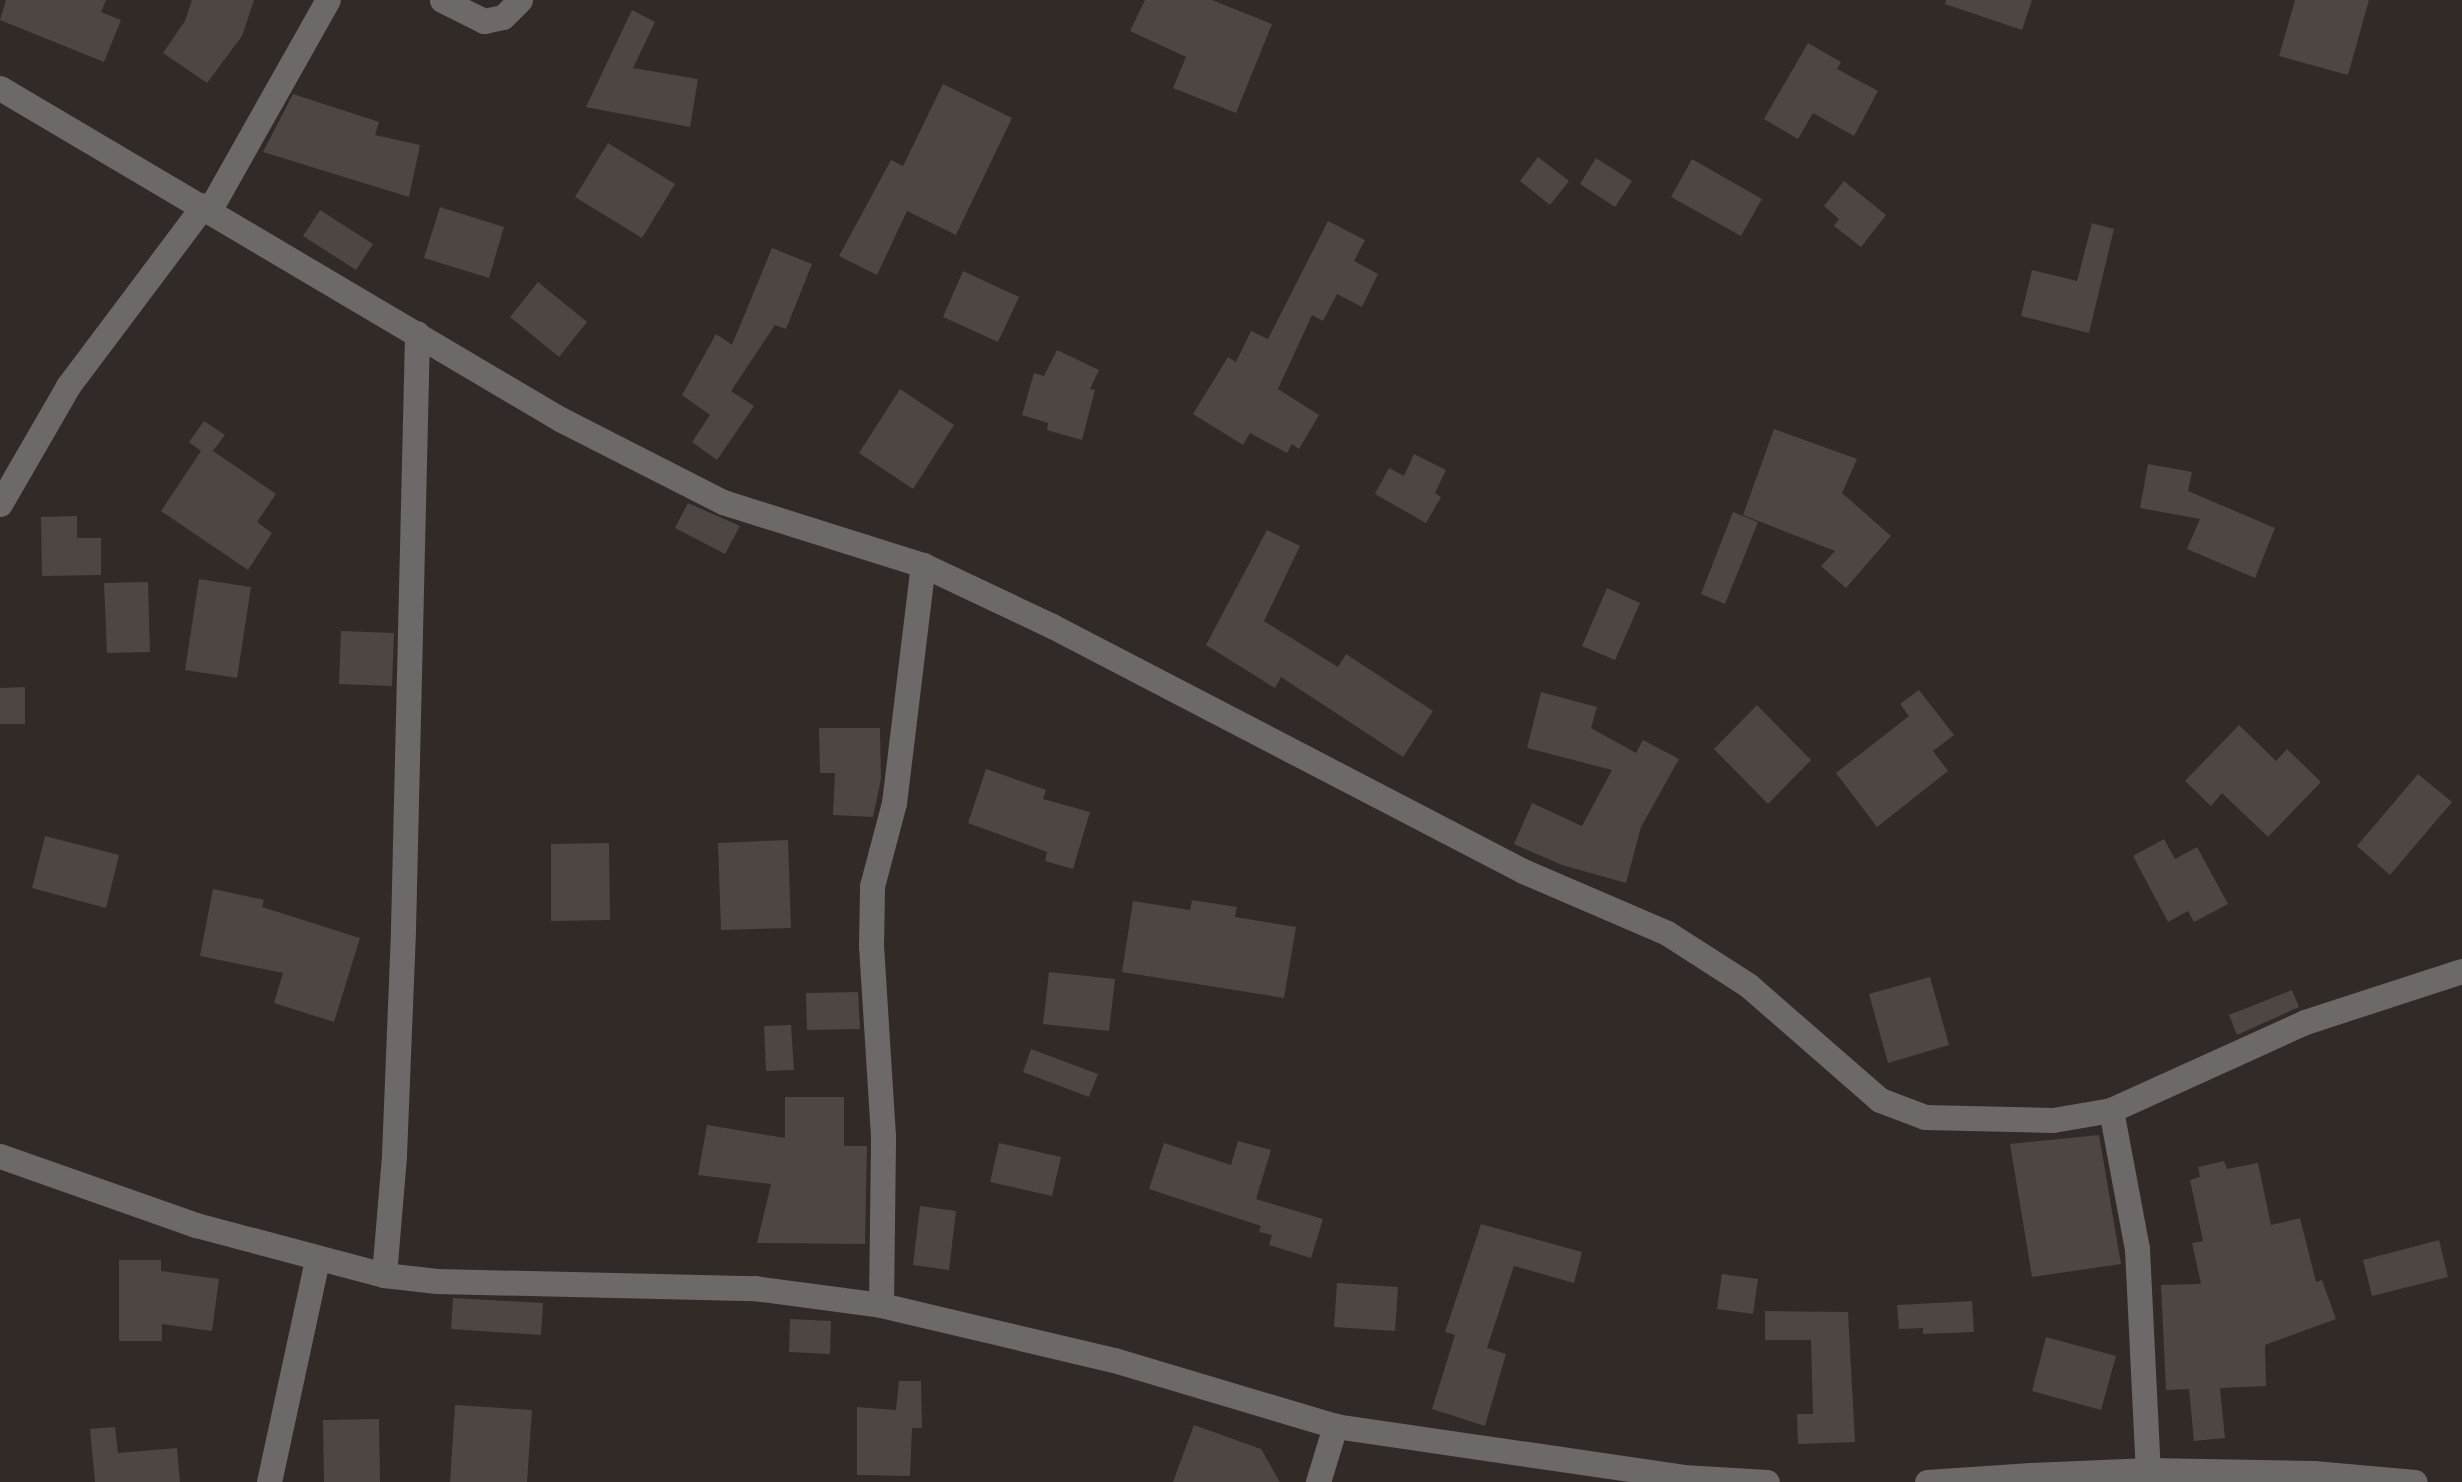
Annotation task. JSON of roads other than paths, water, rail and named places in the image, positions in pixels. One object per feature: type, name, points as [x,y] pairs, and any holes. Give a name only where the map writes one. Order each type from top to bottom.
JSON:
[{"type":"street","points":[[0,504],[68,386],[207,207],[328,0]]},
{"type":"street","points":[[442,0],[484,22],[502,18],[520,0]]},
{"type":"street","points":[[0,88],[560,418],[723,502],[923,565],[1052,626],[1523,872],[1667,933],[1748,984],[1880,1100],[1925,1117],[2054,1120],[2111,1110],[2305,1022],[2462,971]]},
{"type":"street","points":[[384,1275],[394,1155],[403,929],[417,334]]},
{"type":"street","points":[[881,1305],[883,1136],[871,946],[872,886],[894,803],[923,565]]},
{"type":"street","points":[[2111,1110],[2137,1248],[2148,1470]]},
{"type":"street","points":[[0,1156],[196,1225],[384,1275],[437,1281],[754,1288],[881,1305],[1114,1360],[1335,1426],[1625,1469],[1767,1482]]},
{"type":"street","points":[[269,1482],[317,1260]]},
{"type":"street","points":[[1318,1482],[1335,1426]]},
{"type":"street","points":[[1927,1482],[2148,1470],[2314,1473],[2416,1482]]}]
